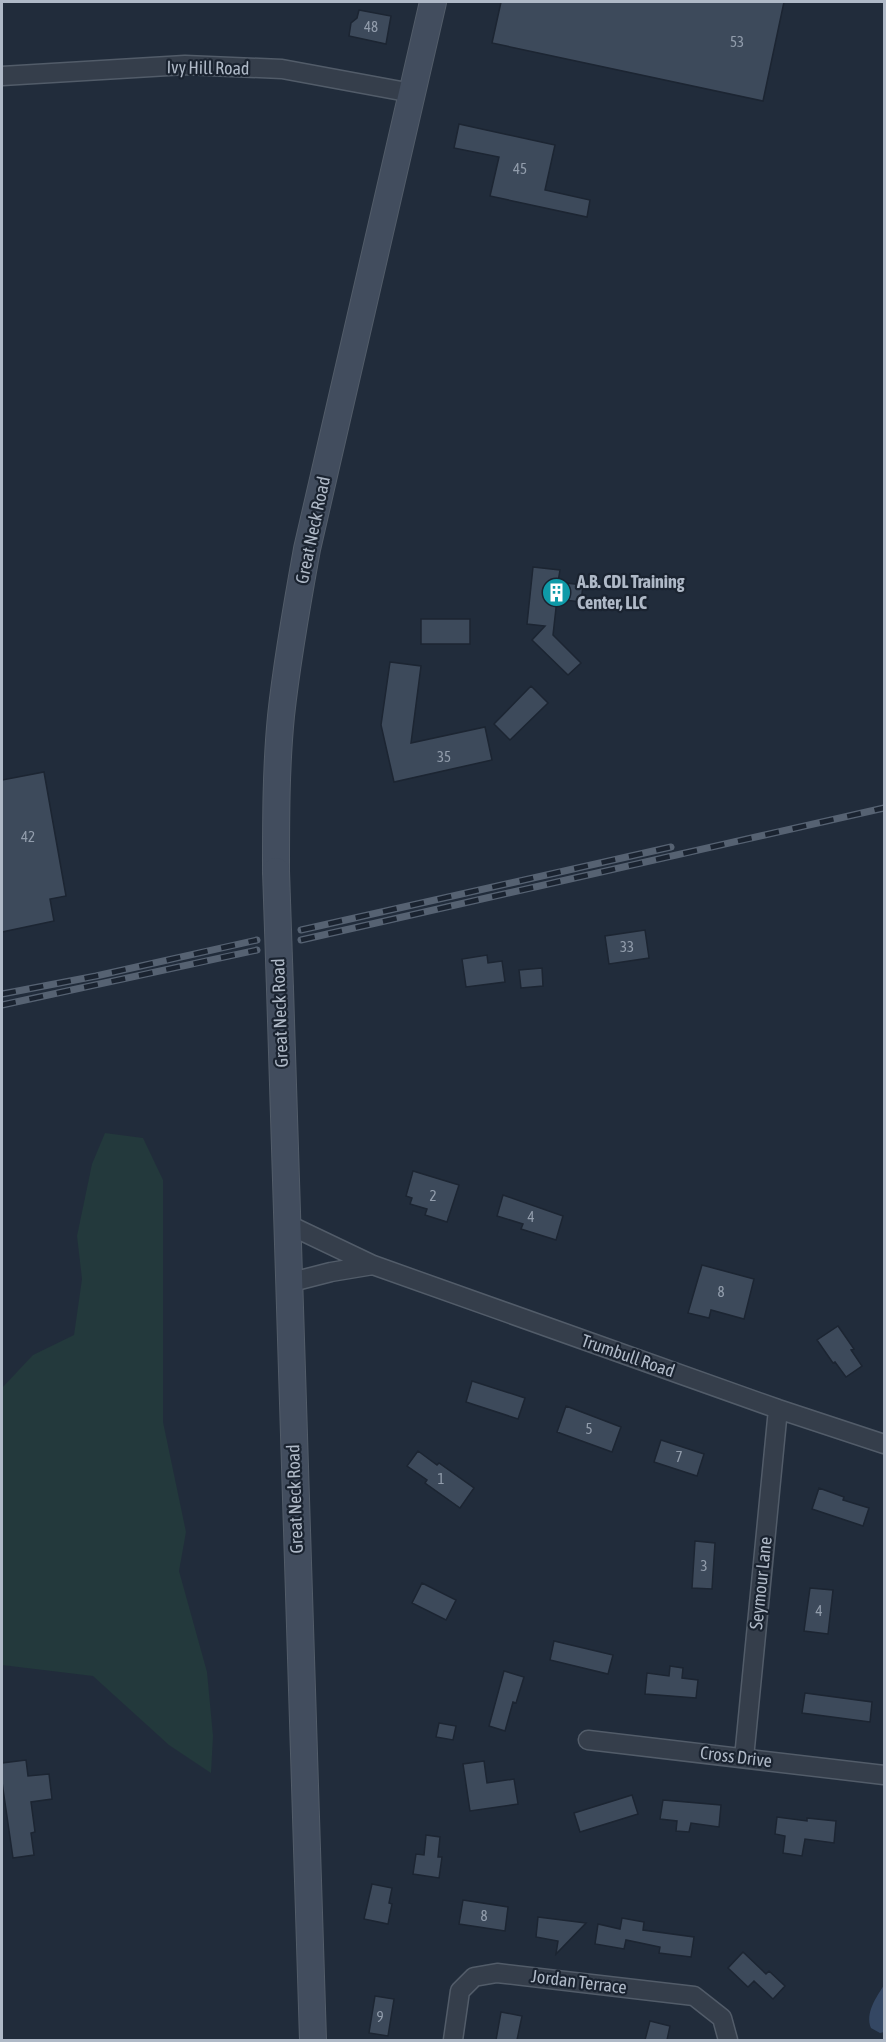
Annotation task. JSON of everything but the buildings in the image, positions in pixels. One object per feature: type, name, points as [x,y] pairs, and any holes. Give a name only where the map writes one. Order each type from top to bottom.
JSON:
[{"type":"main road","name":"Great Neck Road","points":[[313,2040],[276,871],[281,716],[294,619],[308,549],[433,2]]},
{"type":"street","name":"Ivy Hill Road","points":[[2,76],[185,66],[282,69],[412,93]]},
{"type":"street","name":"Trumbull Road","points":[[286,1224],[373,1265],[778,1409],[885,1444]]},
{"type":"street","name":"Trumbull Road","points":[[288,1283],[331,1272],[373,1265]]},
{"type":"street","name":"Seymour Lane","points":[[744,1758],[778,1409]]},
{"type":"street","name":"Cross Drive","points":[[588,1740],[885,1774]]},
{"type":"street","name":"Jordan Terrace","points":[[453,2040],[460,1990],[474,1977],[497,1973],[694,1996],[722,2018],[728,2040]]},
{"type":"green space","points":[[105,1133],[143,1138],[163,1180],[163,1422],[186,1532],[179,1571],[207,1672],[213,1736],[211,1773],[169,1745],[93,1676],[2,1665],[2,1388],[33,1355],[74,1335],[82,1279],[77,1236],[92,1164]]},
{"type":"water","points":[[884,1985],[884,2032],[880,2033],[871,2028],[869,2017],[872,2006]]},
{"type":"railway","points":[[301,940],[884,808]]},
{"type":"railway","points":[[301,930],[671,847]]},
{"type":"railway","points":[[2,994],[96,976],[257,940]]},
{"type":"railway","points":[[2,1005],[257,950]]},
{"type":"place","name":"A.B. CDL Training Center, LLC","points":[[556,592]]}]
